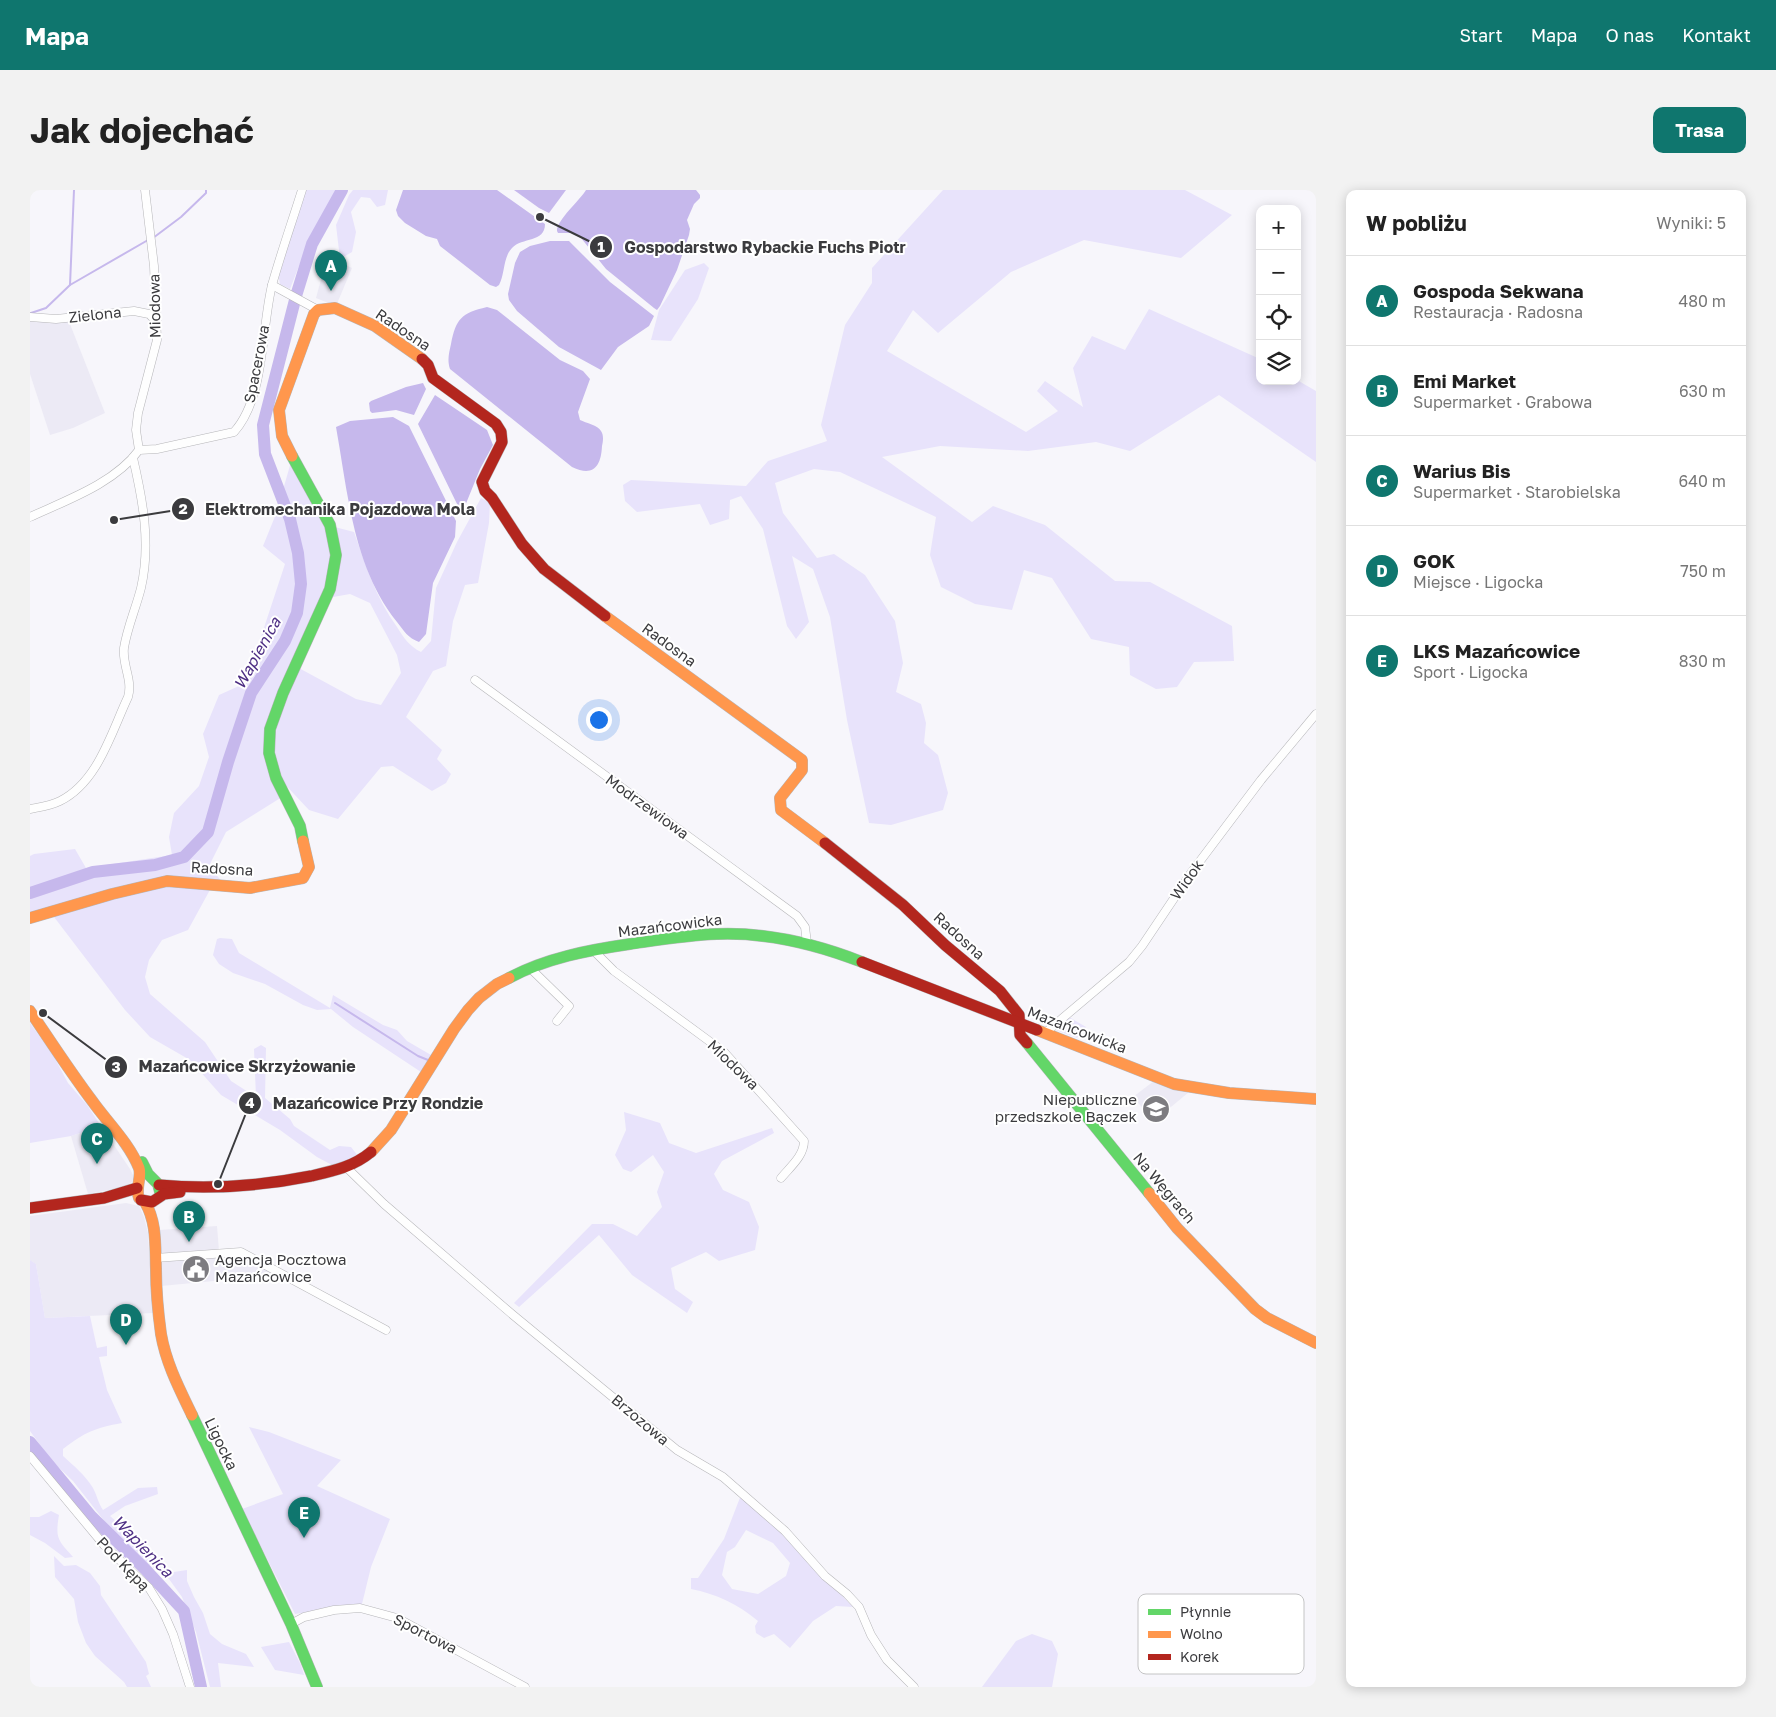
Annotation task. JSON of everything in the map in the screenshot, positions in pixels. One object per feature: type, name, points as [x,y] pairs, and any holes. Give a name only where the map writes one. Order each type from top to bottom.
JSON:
[{"type":"street","name":"Miodowa","points":[[139,450],[136,430],[138,413],[157,340],[154,266],[145,190]]},
{"type":"street","name":"Spacerowa","points":[[139,450],[157,449],[234,432],[243,423],[254,397],[272,285],[302,190]]},
{"type":"street","points":[[272,285],[318,310]]},
{"type":"street","name":"Radosna","points":[[30,918],[112,894],[167,881],[250,888],[303,878],[309,867],[300,826],[276,778],[269,753],[270,729],[283,693],[330,589],[336,555],[330,525],[282,436],[279,410],[314,314],[318,310],[335,308],[375,326],[417,355],[428,364],[433,378],[496,424],[501,432],[502,442],[482,482],[485,491],[492,498],[522,544],[544,569],[629,634],[802,760],[802,770],[780,798],[781,810],[858,868],[903,905],[945,945],[1000,992],[1019,1014],[1019,1023]]},
{"type":"street","name":"Zielona","points":[[30,317],[56,319],[134,311],[149,314],[157,322]]},
{"type":"street","points":[[30,517],[70,499],[118,473],[139,450]]},
{"type":"street","points":[[30,809],[60,801],[81,786],[98,761],[128,697],[130,680],[124,660],[124,648],[141,586],[146,542],[143,502],[133,458]]},
{"type":"street","name":"Modrzewiowa","points":[[475,680],[797,916],[805,927],[808,943]]},
{"type":"street","name":"Widok","points":[[1045,1033],[1129,962],[1142,946],[1191,873],[1261,780],[1316,714]]},
{"type":"street","name":"Mazańcowicka","points":[[146,1195],[145,1180],[194,1188],[267,1184],[294,1180],[346,1167],[370,1154],[381,1143],[399,1118],[451,1033],[479,997],[509,977],[530,968],[569,956],[641,942],[702,935],[766,936],[808,943],[840,953],[1174,1084],[1229,1093],[1316,1099]]},
{"type":"street","name":"Miodowa","points":[[594,951],[614,971],[724,1052],[804,1141],[804,1148],[799,1157],[781,1178]]},
{"type":"street","points":[[530,968],[569,1006],[557,1021]]},
{"type":"street","points":[[30,1011],[91,1100],[128,1149],[142,1161],[156,1183],[160,1191],[146,1195]]},
{"type":"street","name":"Na Węgrach","points":[[1019,1023],[1020,1035],[1176,1228],[1255,1309],[1267,1318],[1316,1343]]},
{"type":"street","name":"Ligocka","points":[[128,1149],[139,1170],[155,1228],[155,1258],[161,1337],[169,1368],[305,1655],[317,1687]]},
{"type":"street","name":"Brzozowa","points":[[346,1167],[384,1204],[513,1315],[677,1450],[723,1477],[785,1531],[826,1576],[859,1606],[872,1635],[887,1660],[914,1687]]},
{"type":"street","points":[[30,1208],[104,1198],[164,1194],[194,1188]]},
{"type":"street","points":[[155,1258],[241,1252],[386,1330]]},
{"type":"street","name":"Pod Kępą","points":[[30,1456],[104,1545],[148,1588],[162,1609],[173,1634],[190,1687]]},
{"type":"street","name":"Sportowa","points":[[290,1624],[304,1617],[334,1610],[360,1608],[397,1618],[525,1687]]},
{"type":"shaded area","points":[[305,190],[336,190],[311,235],[290,289],[280,284],[278,274]]},
{"type":"shaded area","points":[[353,190],[388,190],[385,205],[377,207],[370,198],[361,197],[351,212],[356,232],[352,252],[340,259],[336,225]]},
{"type":"shaded area","points":[[403,190],[497,190],[545,224],[544,230],[537,237],[521,242],[512,248],[507,256],[501,281],[496,287],[490,285],[440,246],[437,239],[426,236],[405,223],[398,216],[396,210]]},
{"type":"shaded area","points":[[514,190],[566,190],[549,213]]},
{"type":"shaded area","points":[[586,190],[696,190],[700,195],[687,220],[690,229],[689,235],[677,270],[657,310],[606,269],[581,238],[573,233],[558,233],[560,222]]},
{"type":"shaded area","points":[[943,190],[1185,190],[1232,215],[1181,258],[1084,240],[1011,272],[938,333],[913,310],[887,351],[1026,432],[1058,411],[1037,391],[1045,381],[1083,407],[1073,368],[1092,336],[1125,350],[1149,309],[1256,357],[1256,385],[1301,385],[1301,382],[1316,391],[1316,462],[1219,395],[1130,451],[1096,442],[1028,451],[940,446],[882,457],[972,522],[993,506],[1045,525],[1115,581],[1150,582],[1232,626],[1234,661],[1194,662],[1177,687],[1156,689],[1130,675],[1129,647],[1091,639],[1052,578],[1024,570],[1012,610],[975,604],[941,587],[930,555],[936,517],[840,472],[814,469],[775,483],[783,513],[817,558],[834,554],[865,575],[895,621],[903,663],[896,692],[921,704],[926,723],[924,743],[938,755],[948,793],[943,810],[891,825],[869,823],[847,720],[830,617],[813,569],[792,556],[809,622],[796,639],[787,626],[763,529],[741,496],[730,500],[729,519],[710,525],[700,504],[637,512],[625,501],[623,485],[631,480],[746,486],[768,461],[827,441],[821,425],[845,325],[872,283],[872,268]]},
{"type":"shaded area","points":[[550,241],[569,241],[610,282],[654,316],[649,326],[618,347],[601,370],[559,347],[517,311],[509,300],[508,294],[515,263],[520,252],[530,246]]},
{"type":"shaded area","points":[[327,257],[352,268],[336,306],[316,298]]},
{"type":"shaded area","points":[[704,263],[709,268],[698,299],[671,341],[651,340],[659,310],[685,270]]},
{"type":"shaded area","points":[[487,307],[497,310],[560,360],[583,371],[590,379],[578,412],[580,420],[597,427],[603,434],[600,460],[594,468],[585,471],[572,467],[450,369],[449,353],[458,323],[461,318],[471,312]]},
{"type":"shaded area","points":[[68,319],[105,413],[73,428],[50,435],[30,374],[30,320]]},
{"type":"shaded area","points":[[423,383],[426,389],[414,415],[396,410],[372,413],[370,411],[369,403],[371,401],[406,387]]},
{"type":"shaded area","points":[[435,395],[487,430],[493,445],[480,469],[465,506],[458,506],[418,424]]},
{"type":"shaded area","points":[[393,417],[409,426],[456,521],[455,537],[433,583],[426,634],[419,642],[409,636],[397,622],[382,601],[371,578],[354,529],[336,427],[350,421]]},
{"type":"shaded area","points":[[291,462],[327,525],[354,532],[383,605],[405,638],[413,647],[421,652],[431,641],[436,588],[457,542],[481,498],[490,503],[489,523],[478,583],[465,585],[453,621],[446,666],[433,671],[406,717],[442,750],[437,759],[451,774],[446,783],[432,791],[393,766],[381,767],[338,819],[309,810],[278,777],[271,752],[273,729],[297,667],[356,699],[381,705],[401,673],[397,655],[370,603],[350,594],[322,599],[281,692],[269,727],[267,753],[274,779],[282,797],[226,832],[209,866],[223,883],[201,883],[168,879],[30,914],[30,856],[34,854],[75,849],[86,868],[172,855],[169,837],[174,813],[199,786],[209,757],[203,734],[219,695],[239,686],[257,649],[285,564],[263,546],[276,514]]},
{"type":"shaded area","points":[[168,883],[211,888],[188,930],[162,940],[149,960],[145,977],[150,994],[205,1042],[231,1081],[256,1097],[254,1049],[261,1045],[266,1048],[265,1098],[290,1119],[294,1126],[330,1150],[339,1146],[351,1147],[358,1156],[346,1162],[332,1165],[317,1157],[280,1130],[221,1095],[190,1060],[150,1037],[125,1010],[51,913]]},
{"type":"shaded area","points":[[217,939],[232,939],[239,953],[330,1008],[333,995],[383,1025],[397,1030],[407,1041],[431,1055],[421,1072],[353,1027],[331,1009],[317,1010],[303,1005],[265,984],[233,973],[219,964],[213,955]]},
{"type":"shaded area","points":[[1069,1017],[1086,1027],[1077,1038],[1056,1030]]},
{"type":"shaded area","points":[[30,1023],[53,1055],[68,1083],[87,1105],[101,1126],[71,1136],[30,1143]]},
{"type":"shaded area","name":"Niepubliczne przedszkole Bączek","points":[[1154,1081],[1189,1092],[1154,1121],[1133,1097]]},
{"type":"shaded area","points":[[624,1112],[660,1123],[669,1143],[696,1153],[772,1128],[774,1133],[722,1161],[714,1174],[723,1190],[749,1202],[759,1227],[755,1250],[719,1261],[706,1252],[671,1268],[675,1289],[693,1302],[687,1313],[632,1275],[599,1235],[519,1307],[514,1303],[592,1224],[613,1224],[637,1236],[662,1207],[657,1192],[664,1172],[653,1155],[631,1172],[623,1169],[615,1155],[626,1130]]},
{"type":"shaded area","points":[[101,1126],[134,1177],[132,1182],[124,1187],[88,1194],[71,1136]]},
{"type":"shaded area","points":[[126,1203],[139,1206],[148,1233],[153,1313],[45,1318],[36,1264],[30,1260],[30,1216]]},
{"type":"shaded area","points":[[217,1226],[219,1251],[158,1256],[159,1230]]},
{"type":"shaded area","points":[[240,1254],[278,1275],[161,1286],[159,1260]]},
{"type":"shaded area","points":[[30,1260],[36,1264],[45,1318],[90,1316],[97,1348],[107,1346],[107,1356],[99,1357],[107,1390],[122,1423],[97,1429],[78,1438],[63,1449],[63,1456],[90,1483],[103,1510],[138,1488],[157,1487],[158,1494],[125,1506],[110,1516],[136,1539],[167,1573],[187,1570],[187,1581],[203,1613],[210,1634],[222,1644],[246,1654],[254,1667],[218,1663],[221,1687],[210,1687],[196,1632],[182,1597],[169,1579],[147,1563],[106,1523],[73,1481],[51,1460],[30,1431]]},
{"type":"shaded area","points":[[249,1427],[269,1432],[341,1460],[317,1486],[390,1519],[371,1567],[362,1604],[295,1614],[242,1509],[283,1494]]},
{"type":"shaded area","points":[[741,1495],[760,1511],[853,1607],[836,1606],[813,1621],[790,1648],[774,1634],[764,1638],[756,1633],[755,1626],[758,1621],[743,1610],[718,1597],[691,1589],[691,1578],[698,1578],[724,1539]],"holes":[[[746,1530],[773,1543],[790,1563],[786,1576],[758,1594],[732,1589],[722,1575],[727,1552],[735,1547]]]},
{"type":"shaded area","points":[[51,1511],[59,1515],[57,1529],[59,1539],[73,1557],[65,1558],[45,1543],[30,1535],[30,1517],[39,1517]]},
{"type":"shaded area","points":[[54,1556],[64,1566],[76,1565],[90,1573],[100,1586],[101,1595],[146,1662],[149,1674],[146,1676],[151,1687],[127,1687],[124,1682],[95,1656],[86,1643],[78,1622],[74,1599],[55,1577]]},
{"type":"shaded area","points":[[1032,1634],[1052,1641],[1058,1654],[1052,1687],[982,1687],[1016,1641]]},
{"type":"shaded area","points":[[289,1642],[304,1675],[275,1670],[261,1647]]},
{"type":"waterway","points":[[70,285],[74,190]]},
{"type":"waterway","points":[[153,238],[181,217],[206,193],[206,190]]},
{"type":"waterway","name":"Wapienica","points":[[30,893],[93,872],[155,865],[184,857],[208,832],[228,762],[251,693],[285,641],[297,613],[301,584],[298,553],[290,519],[265,454],[263,425],[296,296],[312,244],[342,190]]},
{"type":"waterway","points":[[31,313],[46,308],[70,285],[148,240]]},
{"type":"waterway","points":[[335,1003],[418,1056],[428,1060]]},
{"type":"waterway","name":"Wapienica","points":[[30,1442],[91,1516],[145,1569],[184,1611],[201,1687]]},
{"type":"traffic: fast","points":[[292,456],[330,525],[336,555],[330,589],[283,693],[270,729],[269,753],[276,778],[300,826],[303,841]]},
{"type":"traffic: fast","points":[[509,978],[538,965],[583,952],[662,939],[717,934],[773,937],[827,950],[862,962]]},
{"type":"traffic: fast","points":[[1027,1043],[1149,1193]]},
{"type":"traffic: fast","points":[[142,1162],[148,1174],[158,1184],[160,1192]]},
{"type":"traffic: fast","points":[[192,1415],[291,1624],[317,1687]]},
{"type":"traffic: slow","points":[[292,456],[282,436],[279,410],[314,314],[318,310],[335,308],[375,326],[422,359]]},
{"type":"traffic: slow","points":[[605,616],[802,760],[802,770],[780,798],[781,810],[825,843]]},
{"type":"traffic: slow","points":[[30,918],[112,894],[167,881],[250,888],[303,878],[309,867],[303,841]]},
{"type":"traffic: slow","points":[[371,1152],[391,1130],[454,1029],[468,1010],[479,998],[497,984],[509,978]]},
{"type":"traffic: slow","points":[[30,1011],[77,1080],[130,1150],[139,1168],[139,1198]]},
{"type":"traffic: slow","points":[[1037,1030],[1174,1084],[1229,1093],[1316,1099]]},
{"type":"traffic: slow","points":[[1149,1193],[1177,1228],[1255,1309],[1267,1318],[1316,1343]]},
{"type":"traffic: slow","points":[[145,1202],[152,1218],[155,1234],[157,1301],[163,1345],[192,1415]]},
{"type":"traffic: jam","points":[[422,359],[428,365],[433,378],[496,424],[501,432],[502,442],[482,482],[485,491],[492,498],[522,544],[544,569],[605,616]]},
{"type":"traffic: jam","points":[[825,843],[903,905],[945,945],[1000,991],[1019,1015],[1020,1035],[1027,1043]]},
{"type":"traffic: jam","points":[[862,962],[1037,1030]]},
{"type":"traffic: jam","points":[[159,1185],[198,1187],[255,1185],[342,1168],[371,1152]]},
{"type":"traffic: jam","points":[[30,1208],[104,1198],[137,1188]]},
{"type":"traffic: jam","points":[[141,1200],[152,1202],[164,1194],[180,1192]]},
{"type":"place","name":"Gospodarstwo Rybackie Fuchs Piotr","points":[[540,217]]},
{"type":"place","name":"Gospoda Sekwana","points":[[331,291]]},
{"type":"place","name":"Elektromechanika Pojazdowa Mola","points":[[114,520]]},
{"type":"place","name":"Mazańcowice Skrzyżowanie","points":[[43,1013]]},
{"type":"place","name":"Niepubliczne przedszkole Bączek","points":[[1156,1109]]},
{"type":"place","name":"Warius Bis","points":[[97,1164]]},
{"type":"place","name":"Mazańcowice Przy Rondzie","points":[[218,1184]]},
{"type":"place","name":"Emi Market","points":[[189,1242]]},
{"type":"place","name":"Agencja Pocztowa Mazańcowice","points":[[196,1269]]},
{"type":"place","name":"GOK","points":[[126,1345]]},
{"type":"place","name":"LKS Mazańcowice","points":[[304,1538]]}]
